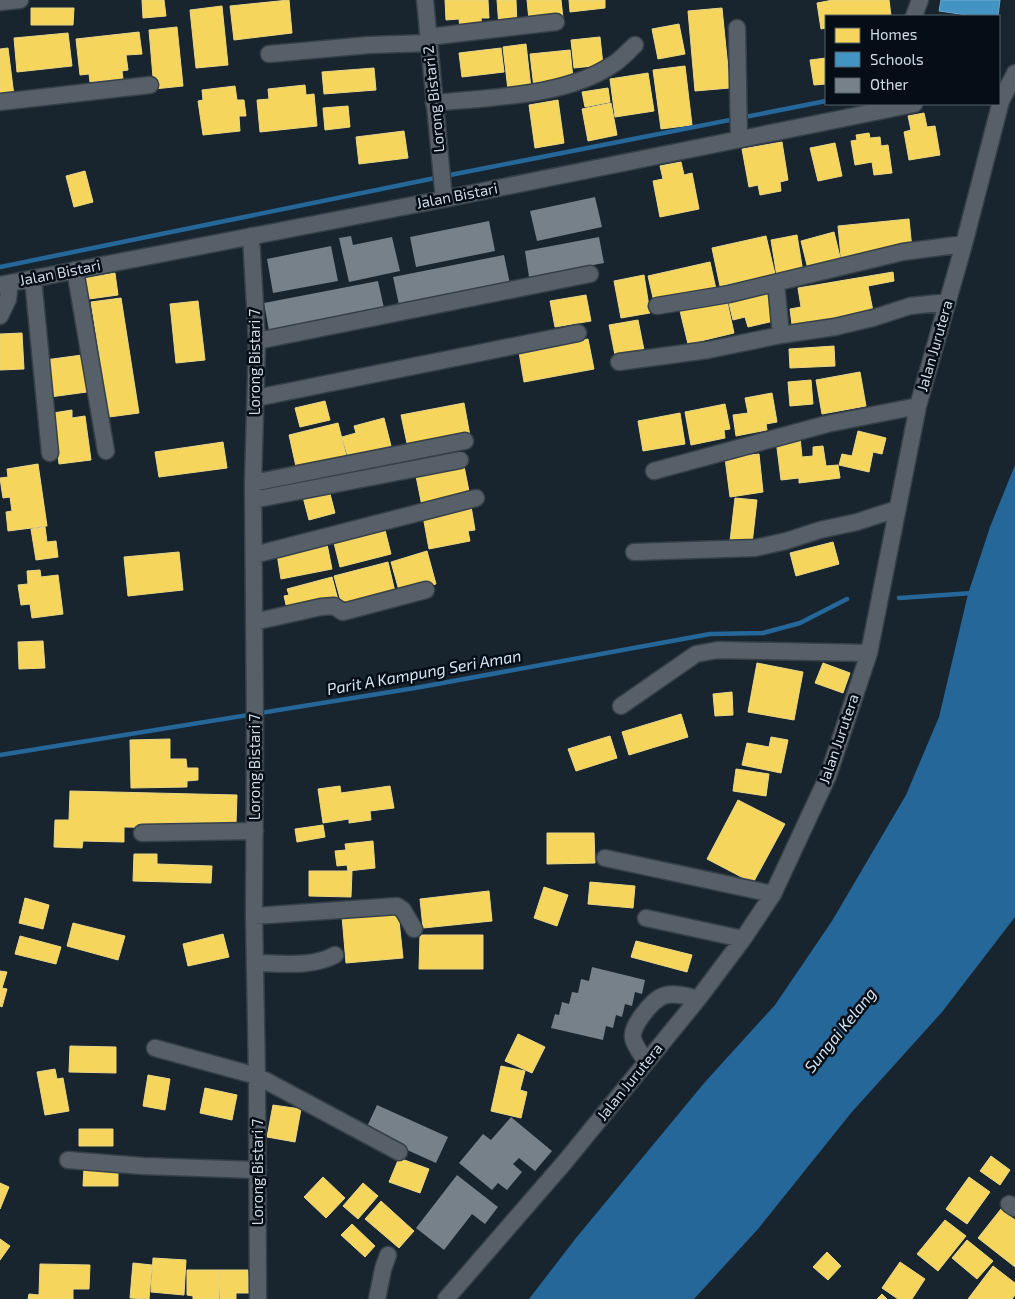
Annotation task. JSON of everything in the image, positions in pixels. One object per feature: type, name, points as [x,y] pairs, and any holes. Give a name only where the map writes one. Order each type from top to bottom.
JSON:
[{"type":"street","points":[[0,2],[20,0]]},
{"type":"street","name":"Lorong Bistari 2","points":[[425,0],[443,193]]},
{"type":"street","points":[[914,15],[920,0]]},
{"type":"street","points":[[269,54],[428,40],[556,22]]},
{"type":"street","points":[[737,28],[739,133]]},
{"type":"street","points":[[434,103],[520,94],[559,87],[592,76],[614,65],[635,45]]},
{"type":"street","name":"Jalan Jurutera","points":[[1000,100],[1015,74]]},
{"type":"street","points":[[0,102],[150,86]]},
{"type":"street","name":"Jalan Bistari","points":[[5,284],[251,236],[443,193],[739,133],[901,105]]},
{"type":"street","name":"Jalan Jurutera","points":[[446,1299],[564,1163],[698,999],[743,939],[773,894],[828,776],[869,653],[918,406],[964,244],[999,105]]},
{"type":"street","name":"Lorong Bistari 7","points":[[251,236],[257,341],[254,492],[254,916],[258,1299]]},
{"type":"street","points":[[657,306],[729,294],[903,252],[964,244]]},
{"type":"street","points":[[75,270],[106,451]]},
{"type":"street","points":[[257,341],[590,274]]},
{"type":"street","points":[[33,279],[50,453]]},
{"type":"street","points":[[776,283],[782,335]]},
{"type":"street","points":[[0,316],[8,299],[5,284]]},
{"type":"street","points":[[619,362],[708,350],[782,335],[835,327],[910,306],[948,302]]},
{"type":"street","points":[[256,398],[578,333]]},
{"type":"street","points":[[654,471],[827,424],[918,406]]},
{"type":"street","points":[[254,492],[465,441]]},
{"type":"street","points":[[254,492],[460,460]]},
{"type":"street","points":[[254,556],[476,498]]},
{"type":"street","points":[[634,552],[755,548],[857,522],[897,509]]},
{"type":"street","points":[[254,622],[321,607],[334,606],[342,612],[426,590]]},
{"type":"street","points":[[621,706],[696,654],[718,650],[869,653]]},
{"type":"street","points":[[142,833],[255,831]]},
{"type":"street","points":[[605,858],[773,894]]},
{"type":"street","points":[[254,916],[397,906],[402,910],[414,929]]},
{"type":"street","points":[[646,918],[743,939]]},
{"type":"street","points":[[255,964],[311,963],[325,960],[335,955]]},
{"type":"street","points":[[646,1062],[633,1039],[634,1029],[651,1003],[663,996],[677,994],[698,999]]},
{"type":"street","points":[[155,1048],[257,1076],[399,1152]]},
{"type":"street","points":[[68,1160],[143,1166],[258,1170]]},
{"type":"street","points":[[377,1299],[382,1269],[388,1255]]},
{"type":"water","name":"Sungai Kelang","points":[[1015,465],[1015,917],[942,1012],[851,1113],[758,1229],[694,1299],[529,1299],[576,1238],[705,1082],[775,1005],[832,921],[906,795],[939,717],[968,594],[990,527]]},
{"type":"building: Homes","points":[[142,0],[164,0],[166,16],[143,18]]},
{"type":"building: Homes","points":[[289,0],[292,33],[234,40],[230,6]]},
{"type":"building: Homes","points":[[445,0],[488,0],[489,18],[481,18],[482,29],[460,30],[459,19],[446,20]]},
{"type":"building: Homes","points":[[497,0],[516,0],[517,26],[499,27]]},
{"type":"building: Homes","points":[[527,0],[561,0],[563,18],[529,20]]},
{"type":"building: Homes","points":[[569,0],[605,0],[605,8],[570,12]]},
{"type":"building: Homes","points":[[833,0],[889,0],[891,15],[825,15],[825,28],[821,29],[817,3]]},
{"type":"building: Homes","points":[[222,6],[228,65],[196,68],[190,10]]},
{"type":"building: Homes","points":[[31,8],[74,8],[73,25],[31,25]]},
{"type":"building: Homes","points":[[722,8],[730,88],[695,91],[688,11]]},
{"type":"building: Homes","points":[[679,24],[685,54],[658,59],[652,29]]},
{"type":"building: Homes","points":[[177,27],[183,86],[154,89],[149,30]]},
{"type":"building: Homes","points":[[139,32],[142,54],[126,55],[128,70],[122,71],[123,79],[90,82],[89,74],[80,75],[76,39]]},
{"type":"building: Homes","points":[[68,33],[72,66],[17,72],[14,38]]},
{"type":"building: Homes","points":[[600,37],[603,65],[574,68],[571,40]]},
{"type":"building: Homes","points":[[526,44],[531,88],[508,90],[503,47]]},
{"type":"building: Homes","points":[[8,48],[14,96],[0,97],[0,49]]},
{"type":"building: Homes","points":[[501,48],[504,72],[462,77],[459,53]]},
{"type":"building: Homes","points":[[570,50],[573,78],[534,88],[530,54]]},
{"type":"building: Homes","points":[[825,58],[825,84],[814,85],[810,60]]},
{"type":"building: Homes","points":[[685,66],[692,125],[661,129],[653,70]]},
{"type":"building: Homes","points":[[374,68],[376,90],[324,94],[322,72]]},
{"type":"building: Homes","points":[[648,73],[654,111],[615,117],[610,79]]},
{"type":"building: Homes","points":[[305,85],[306,95],[314,94],[317,126],[260,132],[257,100],[269,99],[268,89]]},
{"type":"building: Homes","points":[[235,86],[237,100],[244,100],[246,116],[239,116],[240,131],[203,135],[198,101],[203,100],[202,90]]},
{"type":"building: Homes","points":[[608,88],[610,102],[585,107],[582,92]]},
{"type":"building: Homes","points":[[558,100],[564,143],[535,148],[529,105]]},
{"type":"building: Homes","points":[[611,103],[617,135],[588,141],[582,109]]},
{"type":"building: Homes","points":[[348,106],[350,127],[325,130],[323,108]]},
{"type":"building: Homes","points":[[924,113],[927,127],[935,126],[940,155],[909,160],[904,132],[911,130],[908,116]]},
{"type":"building: Homes","points":[[404,131],[408,158],[359,164],[356,137]]},
{"type":"building: Homes","points":[[869,133],[870,138],[880,137],[881,146],[888,145],[892,173],[874,175],[872,162],[855,165],[851,141],[857,140],[856,135]]},
{"type":"building: Homes","points":[[782,142],[788,180],[780,182],[781,191],[760,195],[758,185],[749,187],[742,149]]},
{"type":"building: Homes","points":[[835,143],[842,176],[818,181],[810,148]]},
{"type":"building: Homes","points":[[681,162],[684,175],[692,173],[699,209],[660,217],[653,181],[663,179],[660,166]]},
{"type":"building: Homes","points":[[85,171],[93,202],[74,207],[66,176]]},
{"type":"building: Homes","points":[[909,219],[912,249],[841,257],[838,226]]},
{"type":"building: Homes","points":[[834,232],[841,261],[808,269],[801,241]]},
{"type":"building: Homes","points":[[797,235],[803,272],[777,277],[771,240]]},
{"type":"building: Homes","points":[[766,236],[775,274],[720,286],[712,248]]},
{"type":"building: Homes","points":[[710,262],[716,289],[654,302],[648,276]]},
{"type":"building: Homes","points":[[893,272],[894,281],[868,286],[873,311],[792,325],[790,309],[801,307],[798,288]]},
{"type":"building: Homes","points":[[115,273],[118,295],[89,299],[86,278]]},
{"type":"building: Homes","points":[[644,275],[650,313],[621,318],[614,281]]},
{"type":"building: Homes","points":[[767,291],[774,321],[748,327],[745,317],[733,320],[728,299]]},
{"type":"building: Homes","points":[[586,295],[591,321],[555,327],[550,301]]},
{"type":"building: Homes","points":[[121,298],[139,413],[109,417],[91,302]]},
{"type":"building: Homes","points":[[198,301],[205,360],[176,363],[170,304]]},
{"type":"building: Homes","points":[[727,301],[734,333],[688,344],[680,311]]},
{"type":"building: Homes","points":[[638,320],[644,350],[615,355],[609,325]]},
{"type":"building: Homes","points":[[22,333],[24,369],[0,370],[0,334]]},
{"type":"building: Homes","points":[[588,339],[594,369],[524,382],[519,352]]},
{"type":"building: Homes","points":[[834,346],[835,366],[790,368],[789,349]]},
{"type":"building: Homes","points":[[82,355],[87,392],[50,397],[45,360]]},
{"type":"building: Homes","points":[[860,372],[866,406],[822,414],[816,380]]},
{"type":"building: Homes","points":[[811,380],[813,404],[790,406],[788,382]]},
{"type":"building: Homes","points":[[772,393],[777,422],[766,424],[767,430],[736,436],[733,415],[748,413],[745,398]]},
{"type":"building: Homes","points":[[325,401],[330,420],[300,427],[295,408]]},
{"type":"building: Homes","points":[[464,403],[470,436],[408,448],[401,415]]},
{"type":"building: Homes","points":[[725,404],[730,429],[724,430],[725,438],[691,445],[685,412]]},
{"type":"building: Homes","points":[[72,410],[72,418],[85,416],[91,460],[59,464],[53,413]]},
{"type":"building: Homes","points":[[680,413],[685,444],[643,451],[638,421]]},
{"type":"building: Homes","points":[[384,418],[391,446],[348,457],[342,437],[356,433],[354,426]]},
{"type":"building: Homes","points":[[338,423],[347,459],[297,471],[289,435]]},
{"type":"building: Homes","points":[[858,431],[886,438],[882,454],[873,452],[869,472],[839,465],[842,454],[852,456]]},
{"type":"building: Homes","points":[[800,437],[802,457],[813,456],[813,447],[823,446],[826,466],[838,465],[840,478],[799,483],[799,478],[781,480],[776,440]]},
{"type":"building: Homes","points":[[223,442],[227,468],[159,477],[155,452]]},
{"type":"building: Homes","points":[[759,454],[763,492],[730,497],[725,458]]},
{"type":"building: Homes","points":[[38,464],[47,526],[8,531],[6,512],[12,511],[10,497],[3,498],[0,478],[8,477],[7,469]]},
{"type":"building: Homes","points":[[464,466],[470,496],[422,506],[416,476]]},
{"type":"building: Homes","points":[[329,490],[335,513],[309,520],[303,497]]},
{"type":"building: Homes","points":[[735,498],[757,500],[752,544],[730,541]]},
{"type":"building: Homes","points":[[471,506],[475,530],[468,531],[470,541],[429,549],[423,516]]},
{"type":"building: Homes","points":[[45,527],[47,542],[56,541],[58,557],[36,560],[31,529]]},
{"type":"building: Homes","points":[[385,530],[391,554],[340,567],[334,543]]},
{"type":"building: Homes","points":[[833,542],[839,564],[796,576],[790,553]]},
{"type":"building: Homes","points":[[327,544],[332,569],[281,579],[277,554]]},
{"type":"building: Homes","points":[[427,551],[436,584],[400,594],[391,562]]},
{"type":"building: Homes","points":[[179,552],[183,590],[128,596],[124,557]]},
{"type":"building: Homes","points":[[388,562],[396,596],[343,609],[334,576]]},
{"type":"building: Homes","points":[[40,570],[41,577],[58,575],[63,614],[32,618],[30,604],[21,605],[18,585],[28,584],[27,571]]},
{"type":"building: Homes","points":[[332,577],[338,600],[288,613],[284,596],[289,595],[287,589]]},
{"type":"building: Homes","points":[[43,641],[45,668],[19,669],[18,642]]},
{"type":"building: Homes","points":[[757,663],[803,672],[794,720],[748,712]]},
{"type":"building: Homes","points":[[823,663],[850,673],[843,693],[815,683]]},
{"type":"building: Homes","points":[[732,692],[733,715],[715,716],[713,694]]},
{"type":"building: Homes","points":[[681,714],[688,737],[629,755],[622,732]]},
{"type":"building: Homes","points":[[610,736],[617,758],[576,771],[568,749]]},
{"type":"building: Homes","points":[[771,737],[788,740],[781,773],[742,765],[747,743],[769,747]]},
{"type":"building: Homes","points":[[170,739],[170,759],[186,759],[187,768],[198,768],[198,780],[187,781],[187,787],[131,788],[130,740]]},
{"type":"building: Homes","points":[[736,769],[769,774],[766,796],[733,791]]},
{"type":"building: Homes","points":[[340,786],[341,793],[390,786],[394,808],[370,811],[371,820],[349,823],[349,819],[323,823],[318,789]]},
{"type":"building: Homes","points":[[70,791],[237,795],[236,824],[172,823],[172,828],[124,827],[124,842],[83,841],[82,848],[54,847],[55,820],[69,820]]},
{"type":"building: Homes","points":[[738,800],[785,824],[753,883],[707,859]]},
{"type":"building: Homes","points":[[323,825],[325,837],[297,842],[295,829]]},
{"type":"building: Homes","points":[[547,833],[594,833],[595,863],[547,864]]},
{"type":"building: Homes","points":[[373,841],[375,868],[348,871],[347,865],[337,866],[335,851],[346,850],[345,844]]},
{"type":"building: Homes","points":[[134,854],[157,854],[157,864],[212,866],[211,883],[133,881]]},
{"type":"building: Homes","points":[[309,871],[352,871],[351,897],[309,896]]},
{"type":"building: Homes","points":[[590,882],[635,886],[633,908],[588,904]]},
{"type":"building: Homes","points":[[544,887],[568,895],[557,926],[534,918]]},
{"type":"building: Homes","points":[[489,891],[492,921],[423,928],[420,899]]},
{"type":"building: Homes","points":[[25,898],[49,905],[43,929],[19,923]]},
{"type":"building: Homes","points":[[398,911],[403,958],[346,963],[342,916]]},
{"type":"building: Homes","points":[[73,923],[125,936],[118,960],[67,946]]},
{"type":"building: Homes","points":[[223,934],[229,957],[188,966],[183,944]]},
{"type":"building: Homes","points":[[420,935],[483,935],[483,969],[419,969]]},
{"type":"building: Homes","points":[[20,936],[61,947],[56,964],[15,954]]},
{"type":"building: Homes","points":[[636,941],[692,955],[687,972],[631,957]]},
{"type":"building: Homes","points":[[0,971],[7,972],[2,988],[7,989],[2,1007],[0,1006]]},
{"type":"building: Homes","points":[[518,1034],[545,1047],[532,1073],[505,1061]]},
{"type":"building: Homes","points":[[70,1046],[116,1047],[116,1073],[69,1072]]},
{"type":"building: Homes","points":[[501,1066],[525,1071],[520,1090],[527,1092],[521,1118],[491,1111]]},
{"type":"building: Homes","points":[[55,1069],[57,1079],[63,1078],[69,1111],[45,1115],[37,1072]]},
{"type":"building: Homes","points":[[148,1075],[170,1079],[165,1110],[143,1106]]},
{"type":"building: Homes","points":[[205,1088],[237,1095],[232,1120],[200,1113]]},
{"type":"building: Homes","points":[[273,1105],[301,1109],[295,1142],[267,1137]]},
{"type":"building: Homes","points":[[79,1129],[113,1129],[113,1146],[79,1146]]},
{"type":"building: Homes","points":[[991,1156],[1010,1170],[1000,1185],[980,1171]]},
{"type":"building: Homes","points":[[399,1158],[429,1169],[420,1193],[389,1182]]},
{"type":"building: Homes","points":[[84,1168],[118,1168],[118,1186],[83,1186]]},
{"type":"building: Homes","points":[[323,1177],[345,1198],[326,1218],[304,1197]]},
{"type":"building: Homes","points":[[969,1177],[990,1192],[967,1224],[946,1209]]},
{"type":"building: Homes","points":[[0,1183],[9,1187],[0,1209]]},
{"type":"building: Homes","points":[[363,1183],[378,1196],[358,1219],[343,1206]]},
{"type":"building: Homes","points":[[381,1201],[414,1231],[399,1248],[365,1219]]},
{"type":"building: Homes","points":[[1001,1209],[1015,1220],[1015,1267],[978,1238]]},
{"type":"building: Homes","points":[[945,1220],[966,1236],[938,1271],[917,1254]]},
{"type":"building: Homes","points":[[352,1224],[375,1246],[365,1257],[341,1235]]},
{"type":"building: Homes","points":[[0,1239],[10,1246],[0,1260]]},
{"type":"building: Homes","points":[[967,1240],[993,1261],[977,1279],[952,1258]]},
{"type":"building: Homes","points":[[827,1252],[841,1266],[828,1280],[813,1267]]},
{"type":"building: Homes","points":[[153,1258],[186,1260],[184,1295],[151,1292]]},
{"type":"building: Homes","points":[[900,1262],[925,1279],[912,1299],[898,1299],[882,1288]]},
{"type":"building: Homes","points":[[133,1263],[152,1265],[149,1299],[130,1298]]},
{"type":"building: Homes","points":[[40,1264],[90,1265],[89,1289],[73,1289],[73,1299],[28,1299],[29,1294],[39,1295]]},
{"type":"building: Homes","points":[[993,1266],[1015,1283],[1015,1295],[1012,1299],[968,1299]]},
{"type":"building: Homes","points":[[187,1270],[219,1270],[219,1299],[193,1299],[193,1296],[187,1295]]},
{"type":"building: Homes","points":[[219,1270],[248,1270],[249,1293],[236,1293],[236,1299],[220,1299]]},
{"type":"building: Homes","points":[[882,1294],[887,1299],[877,1299]]},
{"type":"building: Schools","points":[[941,0],[1000,0],[998,15],[967,15],[939,11]]},
{"type":"building: Other","points":[[595,197],[602,227],[537,241],[530,211]]},
{"type":"building: Other","points":[[489,221],[495,251],[416,267],[410,237]]},
{"type":"building: Other","points":[[351,236],[353,245],[392,237],[400,271],[349,282],[339,238]]},
{"type":"building: Other","points":[[599,237],[604,263],[529,277],[525,251]]},
{"type":"building: Other","points":[[331,246],[338,281],[273,293],[267,259]]},
{"type":"building: Other","points":[[504,255],[510,284],[399,305],[393,277]]},
{"type":"building: Other","points":[[378,281],[384,308],[269,331],[264,303]]},
{"type":"building: Other","points":[[592,967],[645,980],[642,994],[635,992],[632,1006],[625,1004],[622,1017],[616,1015],[613,1028],[606,1026],[603,1040],[551,1028],[555,1014],[559,1015],[562,1002],[569,1004],[572,992],[578,993],[581,979],[589,981]]},
{"type":"building: Other","points":[[377,1105],[448,1137],[436,1163],[365,1131]]},
{"type":"building: Other","points":[[511,1117],[552,1151],[535,1171],[519,1158],[513,1164],[522,1172],[507,1190],[498,1183],[492,1190],[459,1163],[483,1134],[491,1140]]},
{"type":"building: Other","points":[[457,1175],[498,1207],[485,1224],[472,1214],[444,1250],[416,1228]]},
{"type":"waterway","points":[[0,267],[450,175],[825,101]]},
{"type":"waterway","name":"Parit A Kampung Seri Aman","points":[[899,598],[973,593]]},
{"type":"waterway","name":"Parit A Kampung Seri Aman","points":[[0,755],[415,688],[710,634],[763,633],[800,623],[847,599]]}]
